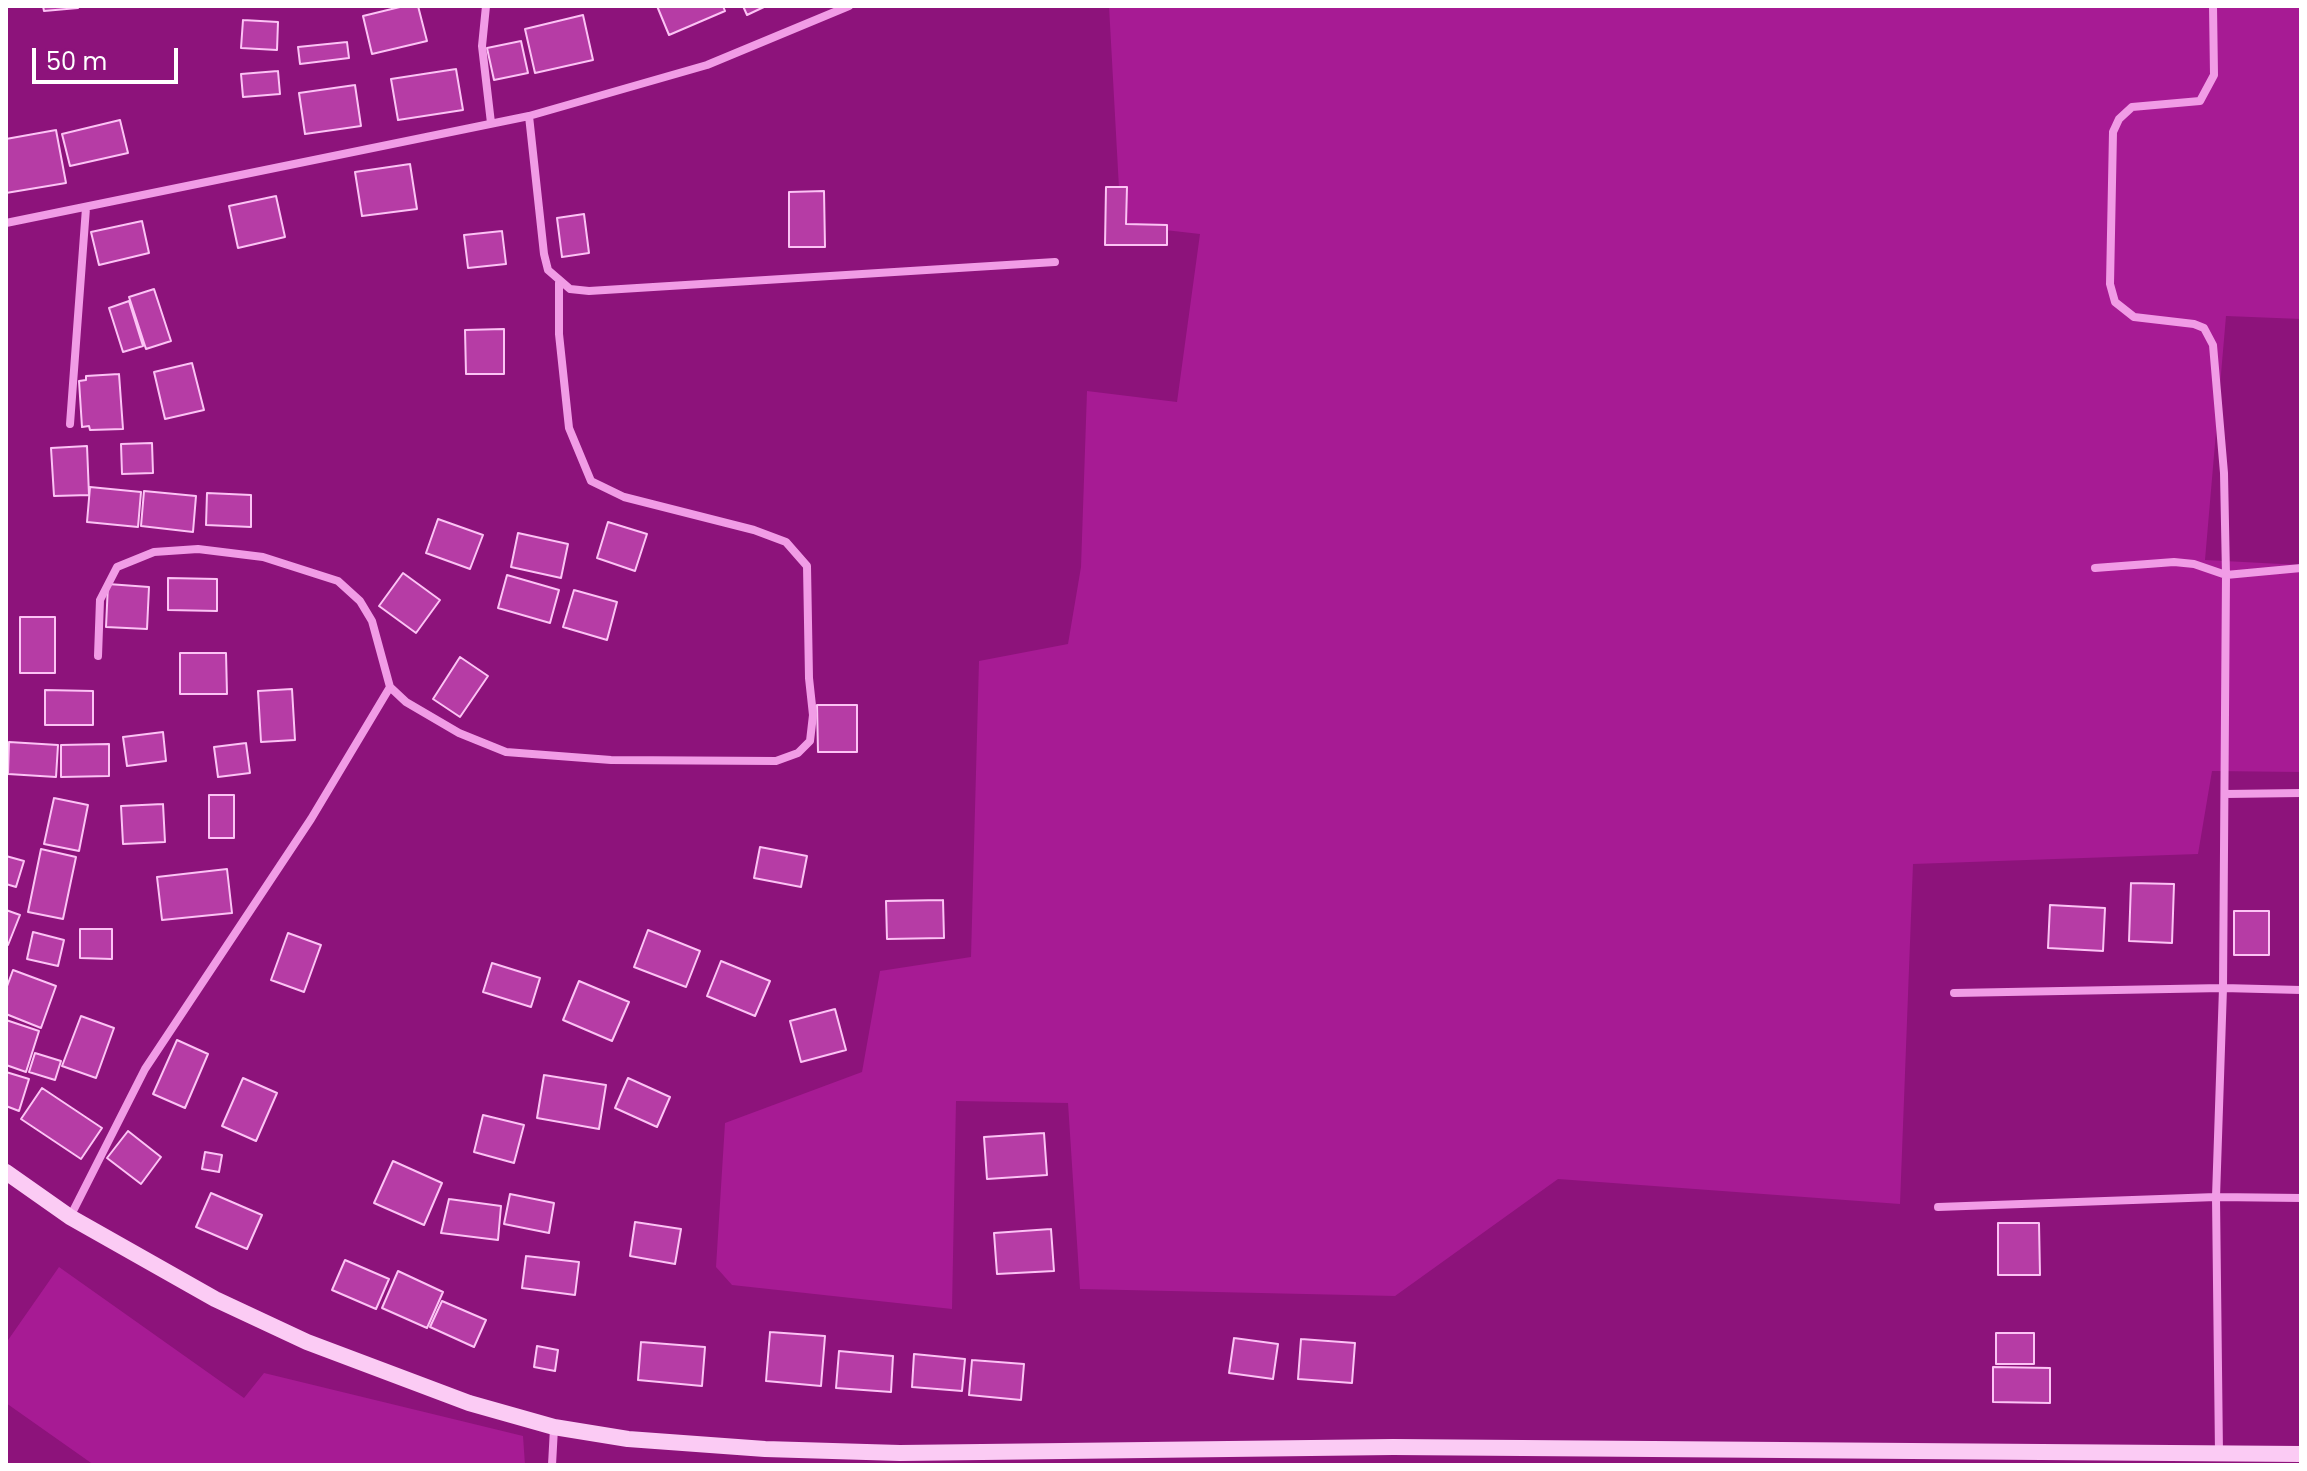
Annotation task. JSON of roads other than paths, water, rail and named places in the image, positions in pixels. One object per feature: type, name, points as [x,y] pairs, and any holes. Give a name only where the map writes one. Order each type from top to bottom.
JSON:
[{"type":"main road","points":[[6,1172],[70,1217],[215,1299],[307,1342],[390,1376],[554,1427],[628,1439],[900,1453],[1409,1447],[2219,1455],[2263,1459],[2301,1454]]},
{"type":"street","points":[[486,6],[482,46],[491,123]]},
{"type":"street","points":[[6,223],[529,116],[707,65],[849,6]]},
{"type":"street","points":[[2213,6],[2214,75],[2200,101],[2132,107],[2119,119],[2113,132],[2110,284],[2115,302],[2134,317],[2194,324],[2204,328],[2210,337],[2224,473],[2223,988],[2216,1197],[2219,1455]]},
{"type":"street","points":[[529,116],[544,254],[548,270],[559,283],[570,289],[589,291],[1055,262]]},
{"type":"street","points":[[70,424],[86,208]]},
{"type":"street","points":[[98,656],[100,600],[117,567],[154,552],[198,549],[263,557],[338,581],[360,601],[372,621],[390,687],[406,702],[459,733],[506,752],[538,757],[776,761],[798,753],[810,741],[813,715],[809,678],[807,566],[786,542],[754,530],[624,497],[591,481],[569,428],[559,334],[559,283]]},
{"type":"street","points":[[2095,568],[2174,562],[2194,564],[2226,575],[2301,568]]},
{"type":"street","points":[[70,1217],[145,1069],[311,819],[390,687]]},
{"type":"street","points":[[2225,794],[2301,793]]},
{"type":"street","points":[[1954,993],[2223,988],[2301,990]]},
{"type":"street","points":[[1938,1207],[2216,1197],[2301,1198]]},
{"type":"street","points":[[552,1465],[554,1427]]}]
